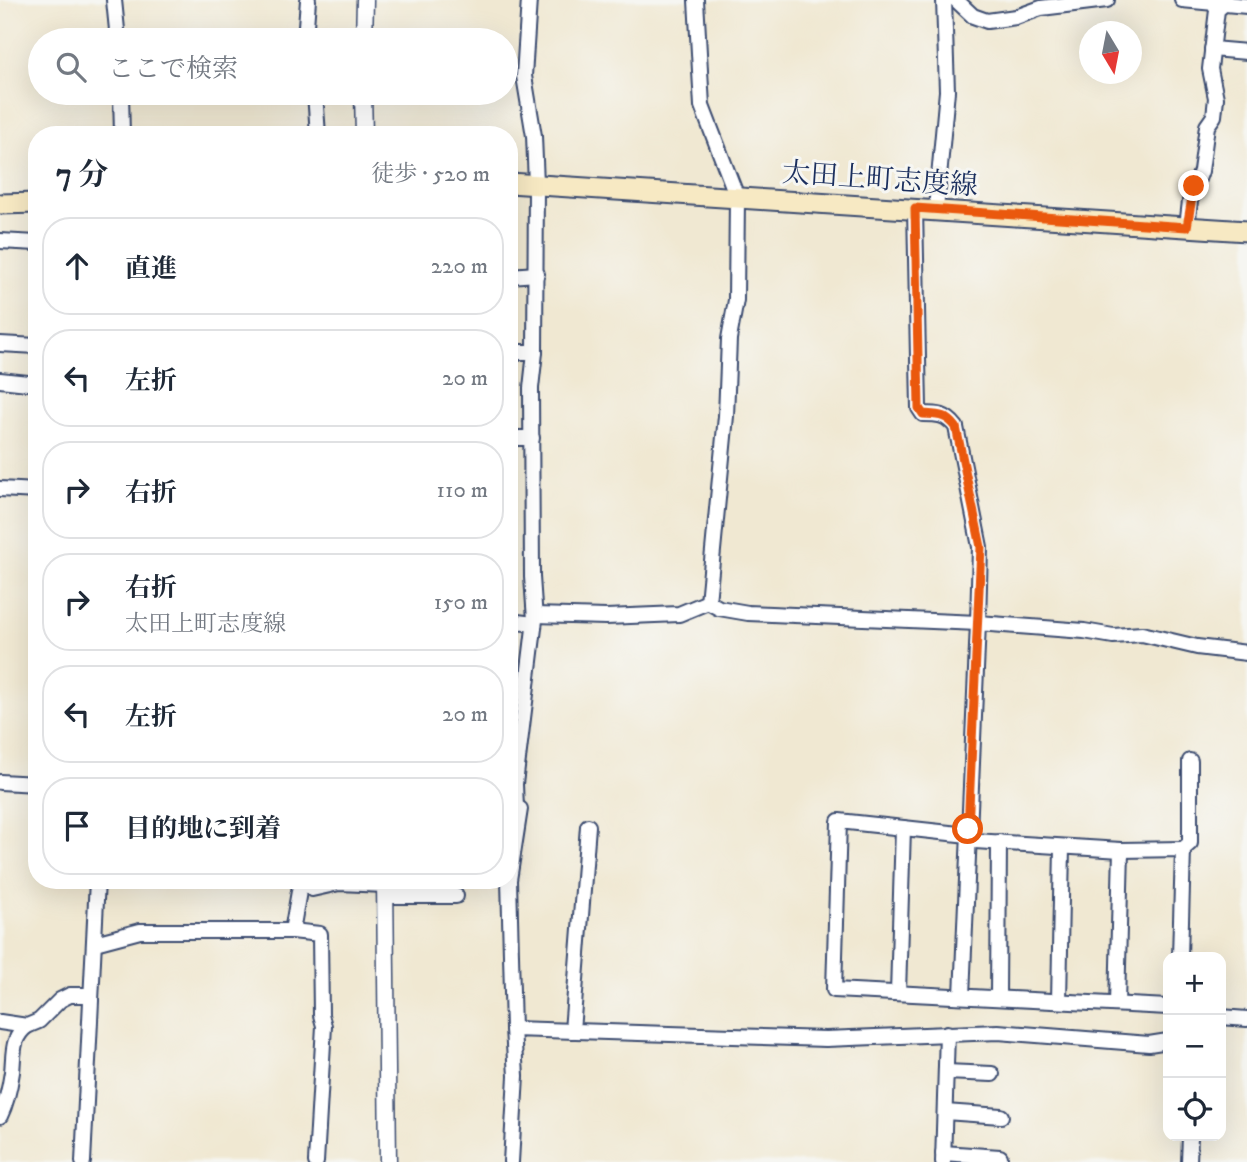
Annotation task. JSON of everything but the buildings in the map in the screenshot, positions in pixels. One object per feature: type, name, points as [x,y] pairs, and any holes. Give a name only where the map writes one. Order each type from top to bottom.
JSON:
[{"type":"main road","name":"太田上町志度線","points":[[518,183],[1247,231]]},
{"type":"main road","points":[[0,204],[28,203]]},
{"type":"street","points":[[114,0],[117,28]]},
{"type":"street","points":[[306,28],[308,0]]},
{"type":"street","points":[[364,28],[365,0]]},
{"type":"street","points":[[518,759],[534,620],[531,388],[535,352],[537,274],[534,136],[524,76],[528,0]]},
{"type":"street","points":[[696,0],[702,106],[737,197],[736,300],[729,339],[726,416],[708,602]]},
{"type":"street","points":[[936,209],[947,91],[944,0]]},
{"type":"street","points":[[956,0],[973,16],[988,21],[1016,17],[1041,8],[1107,0]]},
{"type":"street","points":[[1182,0],[1247,6]]},
{"type":"street","points":[[1187,227],[1207,126],[1214,116],[1216,98],[1210,69],[1212,49],[1217,10],[1226,2]]},
{"type":"street","points":[[1212,49],[1247,52]]},
{"type":"street","points":[[121,105],[122,126]]},
{"type":"street","points":[[316,105],[317,126]]},
{"type":"street","points":[[363,105],[363,126]]},
{"type":"street","points":[[915,208],[919,408],[923,414],[949,418],[956,427],[981,547],[962,996]]},
{"type":"street","points":[[0,241],[28,243]]},
{"type":"street","points":[[518,275],[537,274]]},
{"type":"street","points":[[0,344],[28,346]]},
{"type":"street","points":[[518,352],[535,352]]},
{"type":"street","points":[[0,380],[28,383]]},
{"type":"street","points":[[518,438],[532,438]]},
{"type":"street","points":[[0,489],[28,491]]},
{"type":"street","points":[[518,621],[679,614],[708,602]]},
{"type":"street","points":[[708,602],[719,608],[748,613],[978,623],[1084,631],[1113,636],[1142,634],[1197,647],[1247,653]]},
{"type":"street","points":[[1163,1007],[834,990],[839,821],[968,835],[975,841],[1062,848],[1183,849],[1190,843],[1190,761]]},
{"type":"street","points":[[0,782],[28,784]]},
{"type":"street","points":[[572,1031],[588,826]]},
{"type":"street","points":[[898,993],[903,828]]},
{"type":"street","points":[[998,998],[999,842]]},
{"type":"street","points":[[1059,1001],[1062,848]]},
{"type":"street","points":[[1180,952],[1183,849]]},
{"type":"street","points":[[1117,1004],[1121,850]]},
{"type":"street","points":[[83,1162],[97,889]]},
{"type":"street","points":[[292,931],[306,889]]},
{"type":"street","points":[[385,889],[388,1162]]},
{"type":"street","points":[[401,889],[456,896]]},
{"type":"street","points":[[509,889],[516,1076],[511,1162]]},
{"type":"street","points":[[95,943],[140,931],[292,931],[320,934],[321,1016],[324,1026],[316,1162]]},
{"type":"street","points":[[0,1116],[12,1072],[12,1053],[20,1032],[39,1021],[60,1000],[70,995],[91,995]]},
{"type":"street","points":[[1226,1017],[1247,1019]]},
{"type":"street","points":[[0,1022],[27,1026]]},
{"type":"street","points":[[513,1029],[826,1039],[998,1032],[1149,1044],[1163,1042]]},
{"type":"street","points":[[947,1033],[943,1157],[1000,1157]]},
{"type":"street","points":[[946,1072],[992,1074]]},
{"type":"street","points":[[945,1112],[1001,1116]]},
{"type":"street","points":[[1189,1162],[1190,1141]]},
{"type":"route","points":[[968,829],[981,547],[956,427],[949,418],[923,414],[919,408],[915,208],[1187,227],[1194,186]]}]
